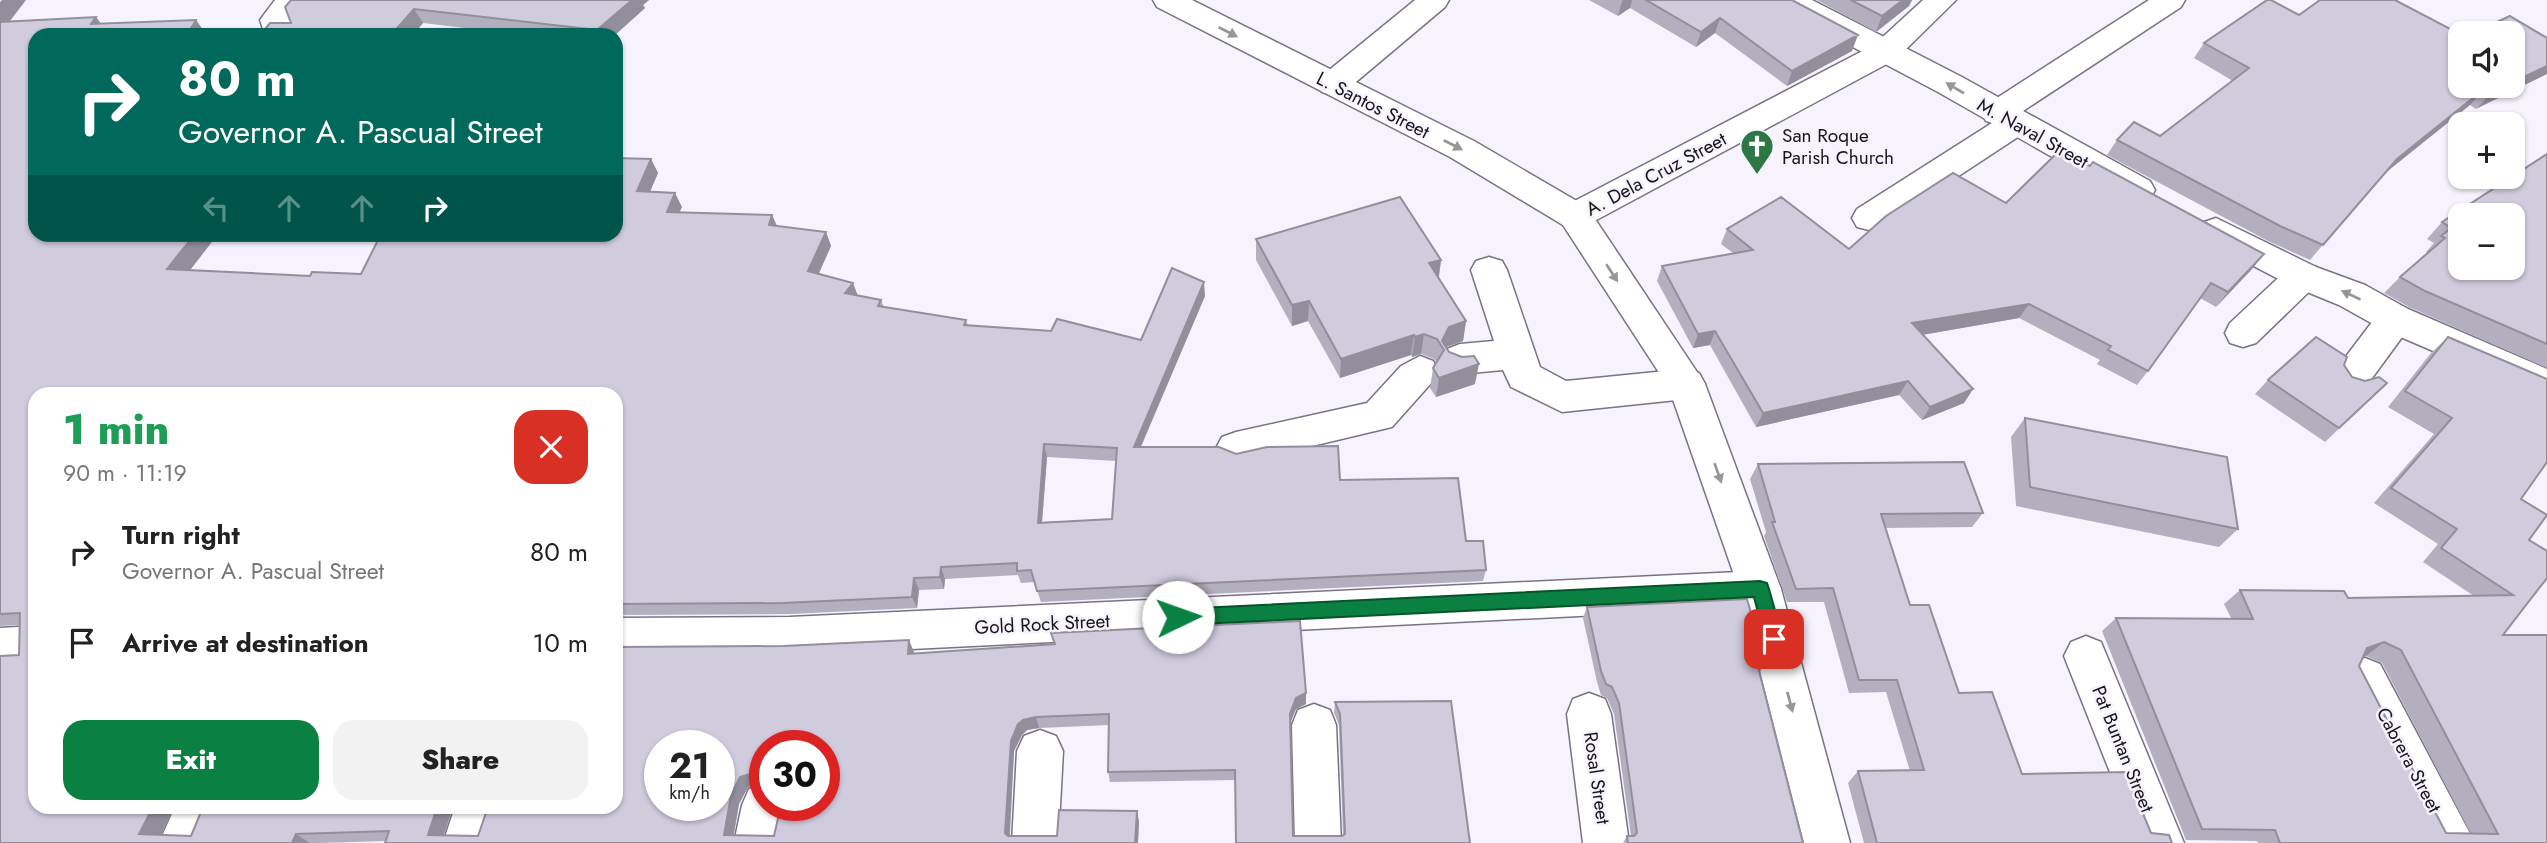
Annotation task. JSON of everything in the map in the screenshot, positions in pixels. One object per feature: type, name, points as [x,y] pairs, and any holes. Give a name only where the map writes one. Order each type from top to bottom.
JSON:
[{"type":"street","name":"L. Santos Street","points":[[1168,0],[1462,149],[1575,216]]},
{"type":"street","points":[[1333,84],[1434,0]]},
{"type":"street","name":"M. Naval Street","points":[[1788,0],[2180,213],[2303,276],[2352,295],[2395,319],[2547,385]]},
{"type":"street","name":"A. Dela Cruz Street","points":[[1575,216],[1885,52],[1941,0]]},
{"type":"street","points":[[1869,218],[2170,0]]},
{"type":"street","points":[[1575,216],[1686,384],[1760,589],[1827,843]]},
{"type":"street","points":[[1489,270],[1524,376],[1562,397],[1686,384]]},
{"type":"street","points":[[2243,332],[2303,276]]},
{"type":"street","points":[[2351,378],[2395,319]]},
{"type":"street","points":[[1460,359],[1517,354]]},
{"type":"street","points":[[1236,448],[1378,416],[1390,405],[1403,385],[1420,371]]},
{"type":"street","name":"Gold Rock Street","points":[[623,637],[803,635],[1760,589]]},
{"type":"street","points":[[0,647],[28,645]]},
{"type":"street","name":"Pat Buntan Street","points":[[2086,656],[2161,843]]},
{"type":"street","name":"Cabrera Street","points":[[2365,678],[2452,843]]},
{"type":"street","name":"Rosal Street","points":[[1588,713],[1606,843]]},
{"type":"street","points":[[1314,725],[1318,843]]},
{"type":"street","points":[[1035,843],[1040,751]]},
{"type":"street","points":[[466,843],[476,814]]},
{"type":"street","points":[[757,843],[762,821]]},
{"type":"building","points":[[291,0],[632,0],[599,28],[414,9],[397,28],[266,28],[270,23],[291,23],[285,7]]},
{"type":"building","points":[[1646,0],[1792,0],[1858,35],[1792,71],[1720,18],[1701,32]]},
{"type":"building","points":[[1851,0],[1903,0],[1882,16]]},
{"type":"building","points":[[2267,0],[2299,15],[2320,0],[2395,0],[2448,28],[2448,98],[2473,98],[2455,112],[2448,112],[2448,118],[2397,159],[2323,245],[2280,226],[2117,140],[2134,122],[2160,136],[2249,68],[2204,43]]},
{"type":"building","points":[[2510,16],[2518,21],[2499,21]]},
{"type":"building","points":[[96,17],[91,24],[196,20],[191,28],[28,28],[28,242],[189,242],[167,269],[310,276],[312,272],[361,274],[377,242],[623,242],[623,158],[651,159],[637,191],[675,193],[667,212],[772,215],[769,225],[826,232],[808,271],[853,283],[845,293],[881,300],[878,306],[966,320],[964,325],[1051,331],[1057,319],[1141,340],[1172,268],[1204,282],[1134,447],[1219,447],[1236,454],[1267,447],[1338,446],[1340,480],[1458,478],[1466,541],[1483,541],[1486,570],[1037,591],[1031,570],[1017,571],[1017,563],[941,567],[940,577],[914,578],[912,597],[783,603],[623,604],[623,387],[28,387],[28,814],[149,814],[139,834],[191,836],[200,814],[435,814],[428,835],[478,836],[486,814],[623,814],[623,647],[783,646],[909,640],[908,654],[1055,644],[1051,633],[1300,621],[1306,693],[1296,698],[1290,714],[1293,836],[1345,834],[1340,714],[1335,702],[1451,701],[1470,843],[1236,843],[1235,770],[1108,772],[1109,714],[1036,717],[1018,724],[1011,741],[1005,833],[1008,836],[1057,836],[1059,810],[1137,811],[1135,843],[385,843],[389,831],[296,834],[292,843],[0,843],[0,656],[19,655],[20,613],[0,614],[0,22]],"holes":[[[1044,444],[1117,448],[1112,519],[1038,523]]]},
{"type":"building","points":[[2525,25],[2547,38],[2547,66],[2525,76]]},
{"type":"building","points":[[2060,150],[2090,166],[2093,162],[2264,254],[2228,292],[2211,283],[2148,371],[2108,350],[2111,346],[2029,304],[1912,323],[1973,389],[1930,407],[1908,381],[1763,413],[1715,331],[1698,334],[1662,266],[1753,250],[1727,229],[1781,197],[1849,249],[1886,216],[1953,173],[2006,203]]},
{"type":"building","points":[[2547,154],[2547,344],[2425,291],[2400,277],[2445,238],[2441,236],[2448,230],[2448,280],[2525,280],[2525,203],[2471,203],[2493,189],[2525,189],[2525,168]]},
{"type":"building","points":[[1400,197],[1441,260],[1429,263],[1466,321],[1449,327],[1442,341],[1449,352],[1462,357],[1474,356],[1479,364],[1439,378],[1433,368],[1444,350],[1437,339],[1424,334],[1341,359],[1309,301],[1292,305],[1256,239]]},
{"type":"building","points":[[2316,337],[2347,357],[2344,365],[2352,377],[2365,381],[2379,377],[2387,383],[2339,428],[2268,380]]},
{"type":"building","points":[[2448,337],[2547,379],[2547,462],[2521,499],[2547,515],[2529,540],[2547,551],[2547,578],[2503,635],[2547,635],[2547,843],[2280,843],[2275,830],[2202,829],[2116,618],[2253,619],[2240,590],[2344,591],[2348,598],[2513,595],[2441,548],[2457,529],[2391,488],[2452,418],[2405,391]],"holes":[[[2384,642],[2401,650],[2498,834],[2446,833],[2359,666],[2367,648]]]},
{"type":"building","points":[[2025,418],[2227,457],[2238,529],[2030,487]]},
{"type":"building","points":[[1964,462],[1983,513],[1881,514],[1910,605],[1929,605],[1959,693],[1992,692],[2022,774],[2126,772],[2151,833],[2169,835],[2172,843],[1877,843],[1858,771],[1924,770],[1897,680],[1859,680],[1833,588],[1796,589],[1772,522],[1775,522],[1758,464]]},
{"type":"building","points":[[1747,599],[1765,663],[1758,667],[1803,843],[1628,843],[1627,836],[1637,833],[1619,703],[1601,671],[1587,607]]},
{"type":"place","name":"San Roque Parish Church","points":[[1757,176]]},
{"type":"route","points":[[1178,617],[1760,589],[1774,639]]}]
